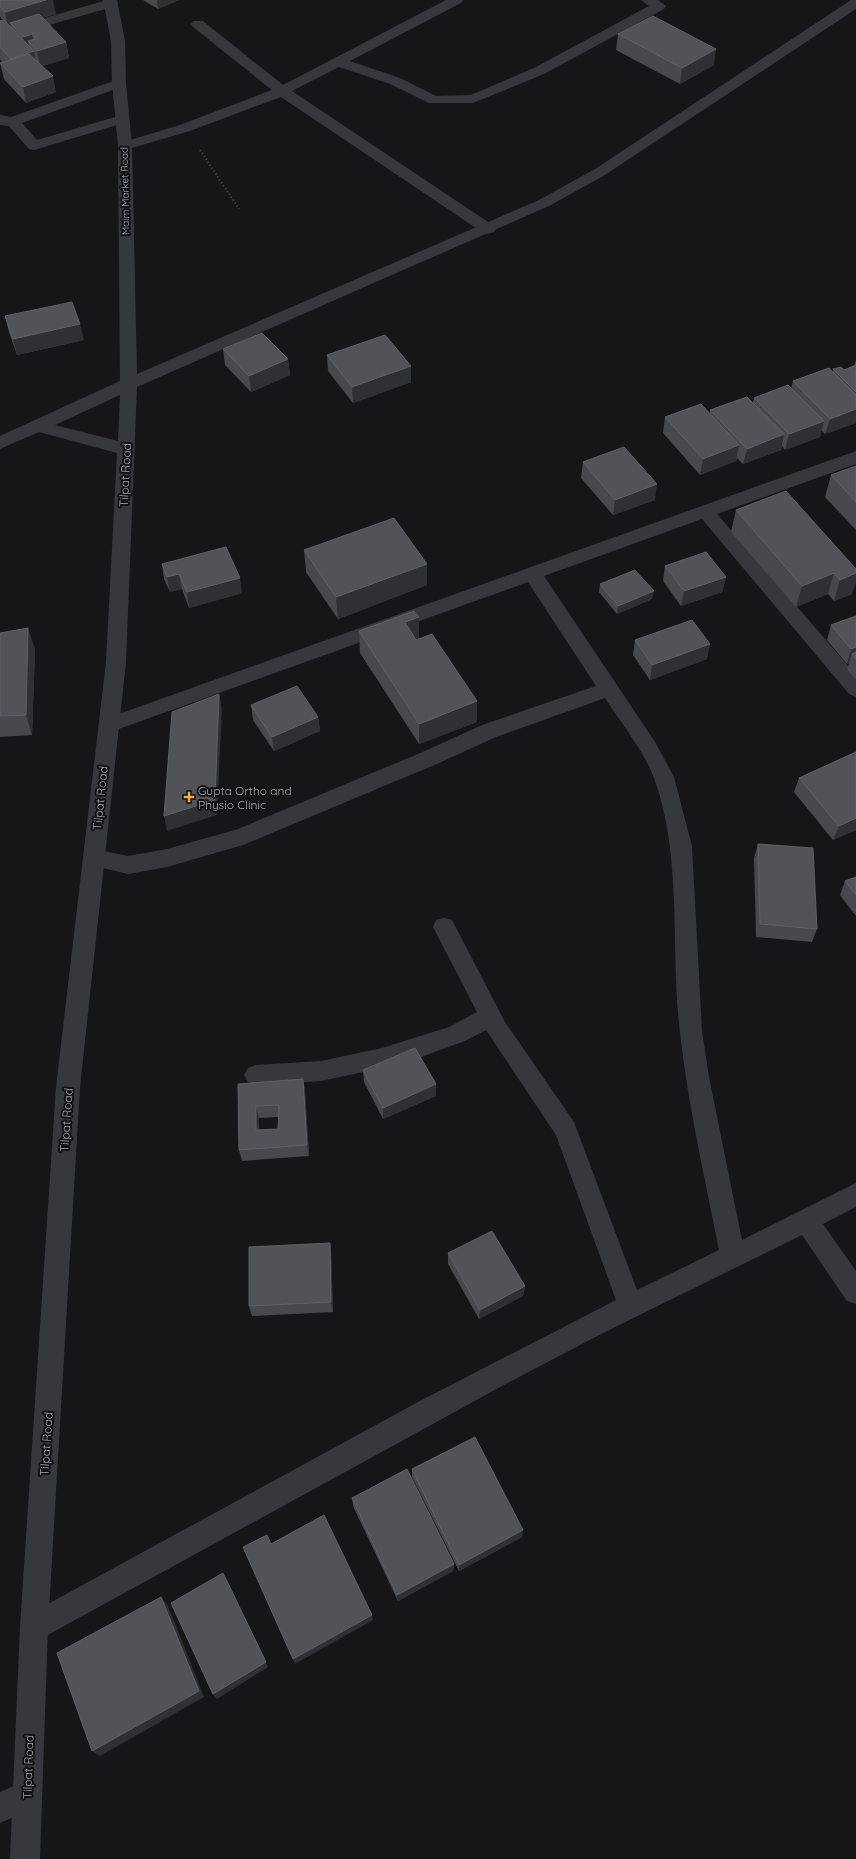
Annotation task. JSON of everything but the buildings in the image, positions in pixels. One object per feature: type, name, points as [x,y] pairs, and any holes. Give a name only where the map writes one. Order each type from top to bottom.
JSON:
[{"type":"street","points":[[125,146],[185,128],[282,91],[456,0]]},
{"type":"street","points":[[338,62],[395,81],[434,100],[473,99],[539,71],[659,6],[648,0]]},
{"type":"street","points":[[0,34],[110,1]]},
{"type":"street","name":"Maim Market Road","points":[[110,1],[118,41],[119,83],[125,146],[129,384]]},
{"type":"street","points":[[0,443],[129,384],[488,229],[544,203],[600,172],[856,3]]},
{"type":"street","points":[[198,24],[282,91],[488,229]]},
{"type":"street","points":[[119,83],[6,120],[34,146],[122,119]]},
{"type":"street","name":"Tilpat Road","points":[[25,1859],[34,1627],[68,1087],[116,662],[129,384]]},
{"type":"street","points":[[36,426],[126,449]]},
{"type":"street","points":[[109,725],[856,457]]},
{"type":"street","points":[[705,511],[856,689]]},
{"type":"street","points":[[533,574],[648,748],[664,778],[681,846],[688,992],[697,1077],[733,1256]]},
{"type":"street","points":[[94,858],[128,865],[167,858],[243,836],[425,760],[490,731],[609,689]]},
{"type":"street","points":[[444,927],[497,1029],[566,1130],[630,1307]]},
{"type":"street","points":[[256,1075],[321,1071],[382,1058],[421,1047],[457,1034],[490,1016]]},
{"type":"street","points":[[34,1627],[423,1412],[572,1335],[806,1221],[856,1194]]},
{"type":"street","points":[[806,1221],[856,1292]]},
{"type":"street","points":[[0,1808],[27,1795]]},
{"type":"path","points":[[185,128],[239,209]]},
{"type":"place","name":"Gupta Ortho and Physio Clinic","points":[[189,797]]}]
